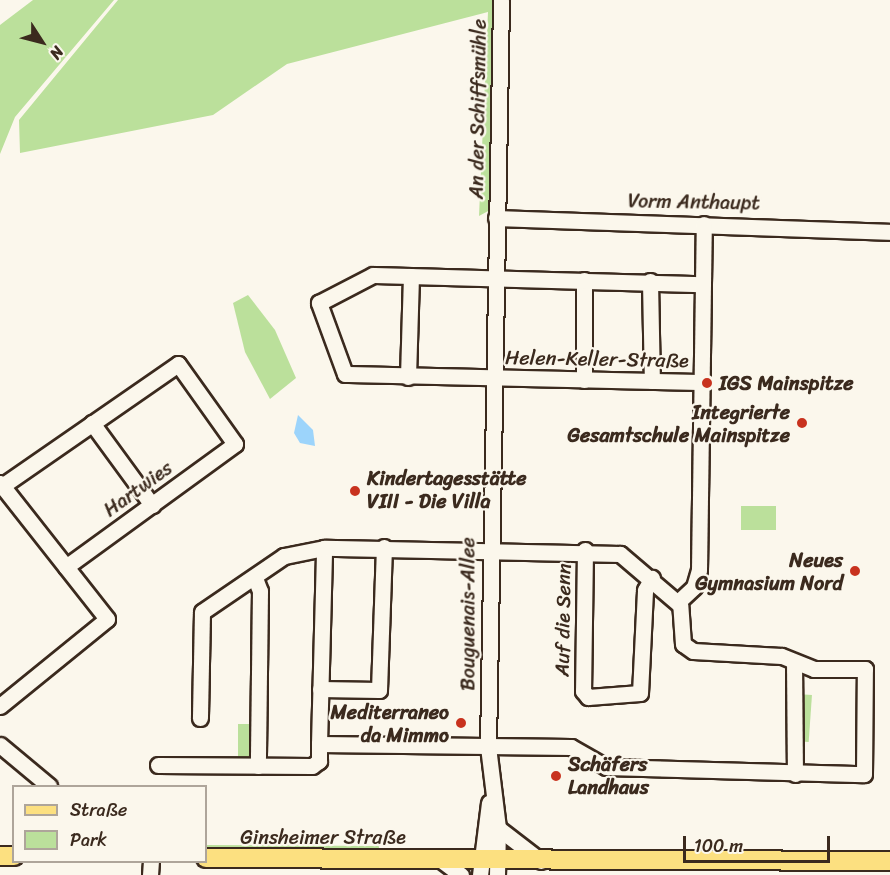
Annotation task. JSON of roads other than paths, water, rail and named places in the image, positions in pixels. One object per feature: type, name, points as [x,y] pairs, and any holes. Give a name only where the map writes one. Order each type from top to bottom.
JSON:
[{"type":"main road","name":"Ginsheimer Straße","points":[[207,858],[441,860],[489,868],[543,862],[890,861]]},
{"type":"street","name":"An der Schiffsmühle","points":[[496,218],[501,0]]},
{"type":"street","name":"Vorm Anthaupt","points":[[496,218],[890,232]]},
{"type":"street","name":"Bouguenais-Allee","points":[[489,868],[491,794],[488,746],[489,548],[496,218]]},
{"type":"street","points":[[678,602],[694,587],[699,570],[704,224]]},
{"type":"street","name":"Helen-Keller-Straße","points":[[411,276],[373,275],[319,303],[345,374],[702,382]]},
{"type":"street","points":[[408,377],[411,276],[650,280],[703,284]]},
{"type":"street","points":[[584,280],[584,380]]},
{"type":"street","points":[[650,280],[652,381]]},
{"type":"street","name":"Hartwies","points":[[66,567],[235,444],[178,364],[92,423]]},
{"type":"street","points":[[0,706],[107,618],[1,484],[92,423],[152,505]]},
{"type":"street","points":[[320,689],[379,690],[384,547]]},
{"type":"street","points":[[158,765],[317,765],[324,548]]},
{"type":"street","points":[[200,718],[202,612],[255,578],[284,556],[324,548],[585,550],[628,557],[678,602],[683,644],[693,651],[781,656],[814,669],[866,669],[864,774],[795,774],[606,767],[571,747],[319,744]]},
{"type":"street","name":"Auf die Senn","points":[[585,550],[583,691],[588,697],[640,693],[645,590],[652,578]]},
{"type":"street","points":[[255,578],[260,591],[258,766]]},
{"type":"street","points":[[794,662],[795,774]]},
{"type":"street","points":[[0,745],[48,785]]},
{"type":"street","name":"Bouguenais-Allee","points":[[489,868],[498,828],[491,794]]},
{"type":"street","points":[[498,828],[543,862]]},
{"type":"street","points":[[441,860],[461,875]]},
{"type":"water","points":[[298,415],[313,430],[315,446],[300,443],[294,433]]},
{"type":"place","name":"IGS Mainspitze","points":[[707,383]]},
{"type":"place","name":"Integrierte Gesamtschule Mainspitze","points":[[802,423]]},
{"type":"place","name":"Kindertagesstätte VIII - Die Villa","points":[[355,491]]},
{"type":"place","name":"Neues Gymnasium Nord","points":[[855,571]]},
{"type":"place","name":"Mediterraneo da Mimmo","points":[[461,723]]},
{"type":"place","name":"Schäfers Landhaus","points":[[556,776]]}]
